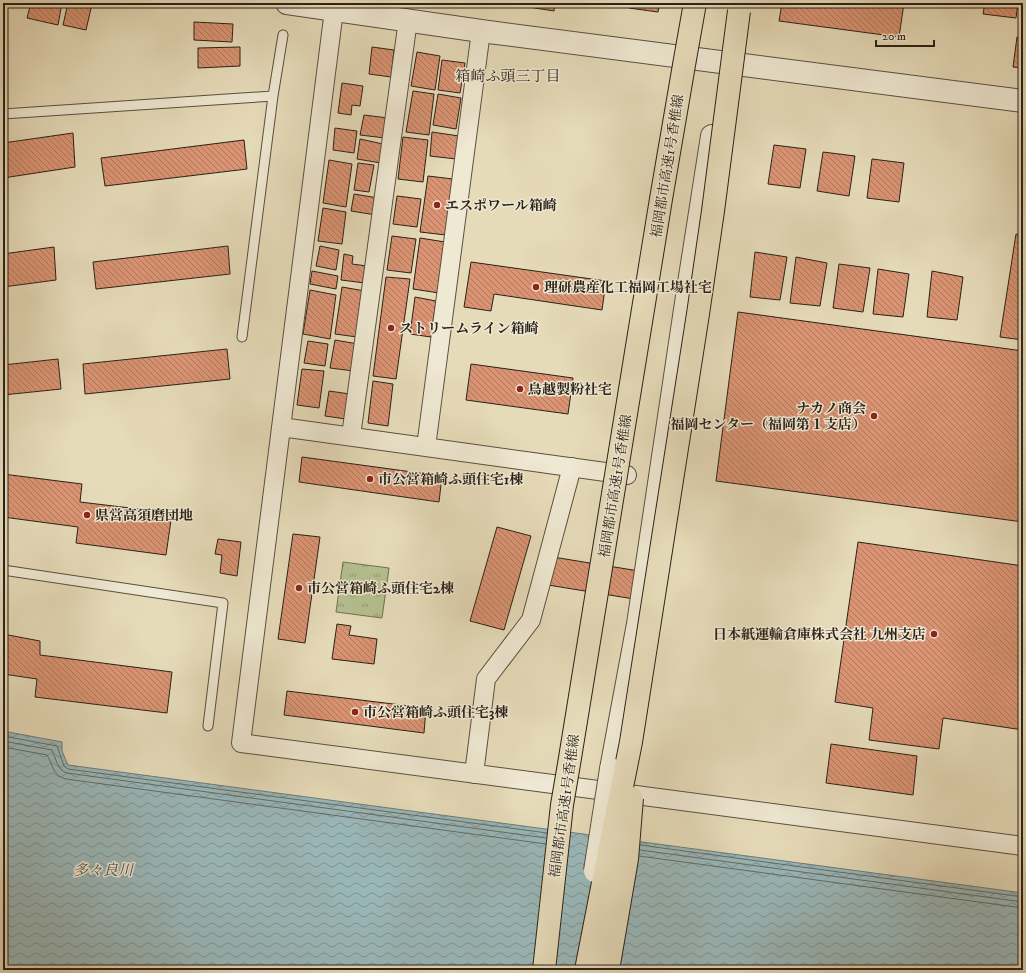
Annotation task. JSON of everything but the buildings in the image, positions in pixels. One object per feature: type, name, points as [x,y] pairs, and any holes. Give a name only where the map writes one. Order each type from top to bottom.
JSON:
[{"type":"highway","points":[[661,199],[673,67],[682,3]]},
{"type":"highway","name":"福岡都市高速1号香椎線","points":[[544,970],[562,805],[661,199],[696,3]]},
{"type":"highway","points":[[586,970],[631,742],[698,314],[713,211],[736,7]]},
{"type":"highway","points":[[608,970],[628,859],[633,784],[631,742]]},
{"type":"street","points":[[287,3],[481,31],[1023,101]]},
{"type":"street","points":[[544,970],[627,475],[692,58],[696,3]]},
{"type":"street","points":[[580,970],[611,769],[638,624],[732,12],[736,7]]},
{"type":"street","points":[[334,10],[241,743],[1023,846]]},
{"type":"street","points":[[351,436],[408,20]]},
{"type":"street","points":[[426,447],[481,31]]},
{"type":"street","points":[[281,427],[627,475]]},
{"type":"street","points":[[474,774],[486,679],[531,620],[572,467]]},
{"type":"lane","points":[[242,337],[273,96],[283,35]]},
{"type":"lane","points":[[3,114],[273,96]]},
{"type":"lane","points":[[3,570],[223,603],[208,726]]},
{"type":"green space","points":[[343,562],[389,568],[382,618],[336,612]]},
{"type":"water","name":"多々良川","points":[[3,731],[62,742],[62,751],[68,765],[1023,893],[1023,970],[3,970]]},
{"type":"place","name":"エスポワール箱崎","points":[[437,205]]},
{"type":"place","name":"理研農産化工福岡工場社宅","points":[[536,287]]},
{"type":"place","name":"ストリームライン箱崎","points":[[391,328]]},
{"type":"place","name":"鳥越製粉社宅","points":[[520,389]]},
{"type":"place","name":"ナカノ商会 福岡センター（福岡第１支店）","points":[[874,416]]},
{"type":"place","name":"市公営箱崎ふ頭住宅1棟","points":[[370,479]]},
{"type":"place","name":"県営高須磨団地","points":[[87,515]]},
{"type":"place","name":"市公営箱崎ふ頭住宅2棟","points":[[299,588]]},
{"type":"place","name":"日本紙運輸倉庫株式会社 九州支店","points":[[934,634]]},
{"type":"place","name":"市公営箱崎ふ頭住宅3棟","points":[[355,712]]},
{"type":"district","name":"箱崎ふ頭三丁目","points":[[508,76]]}]
